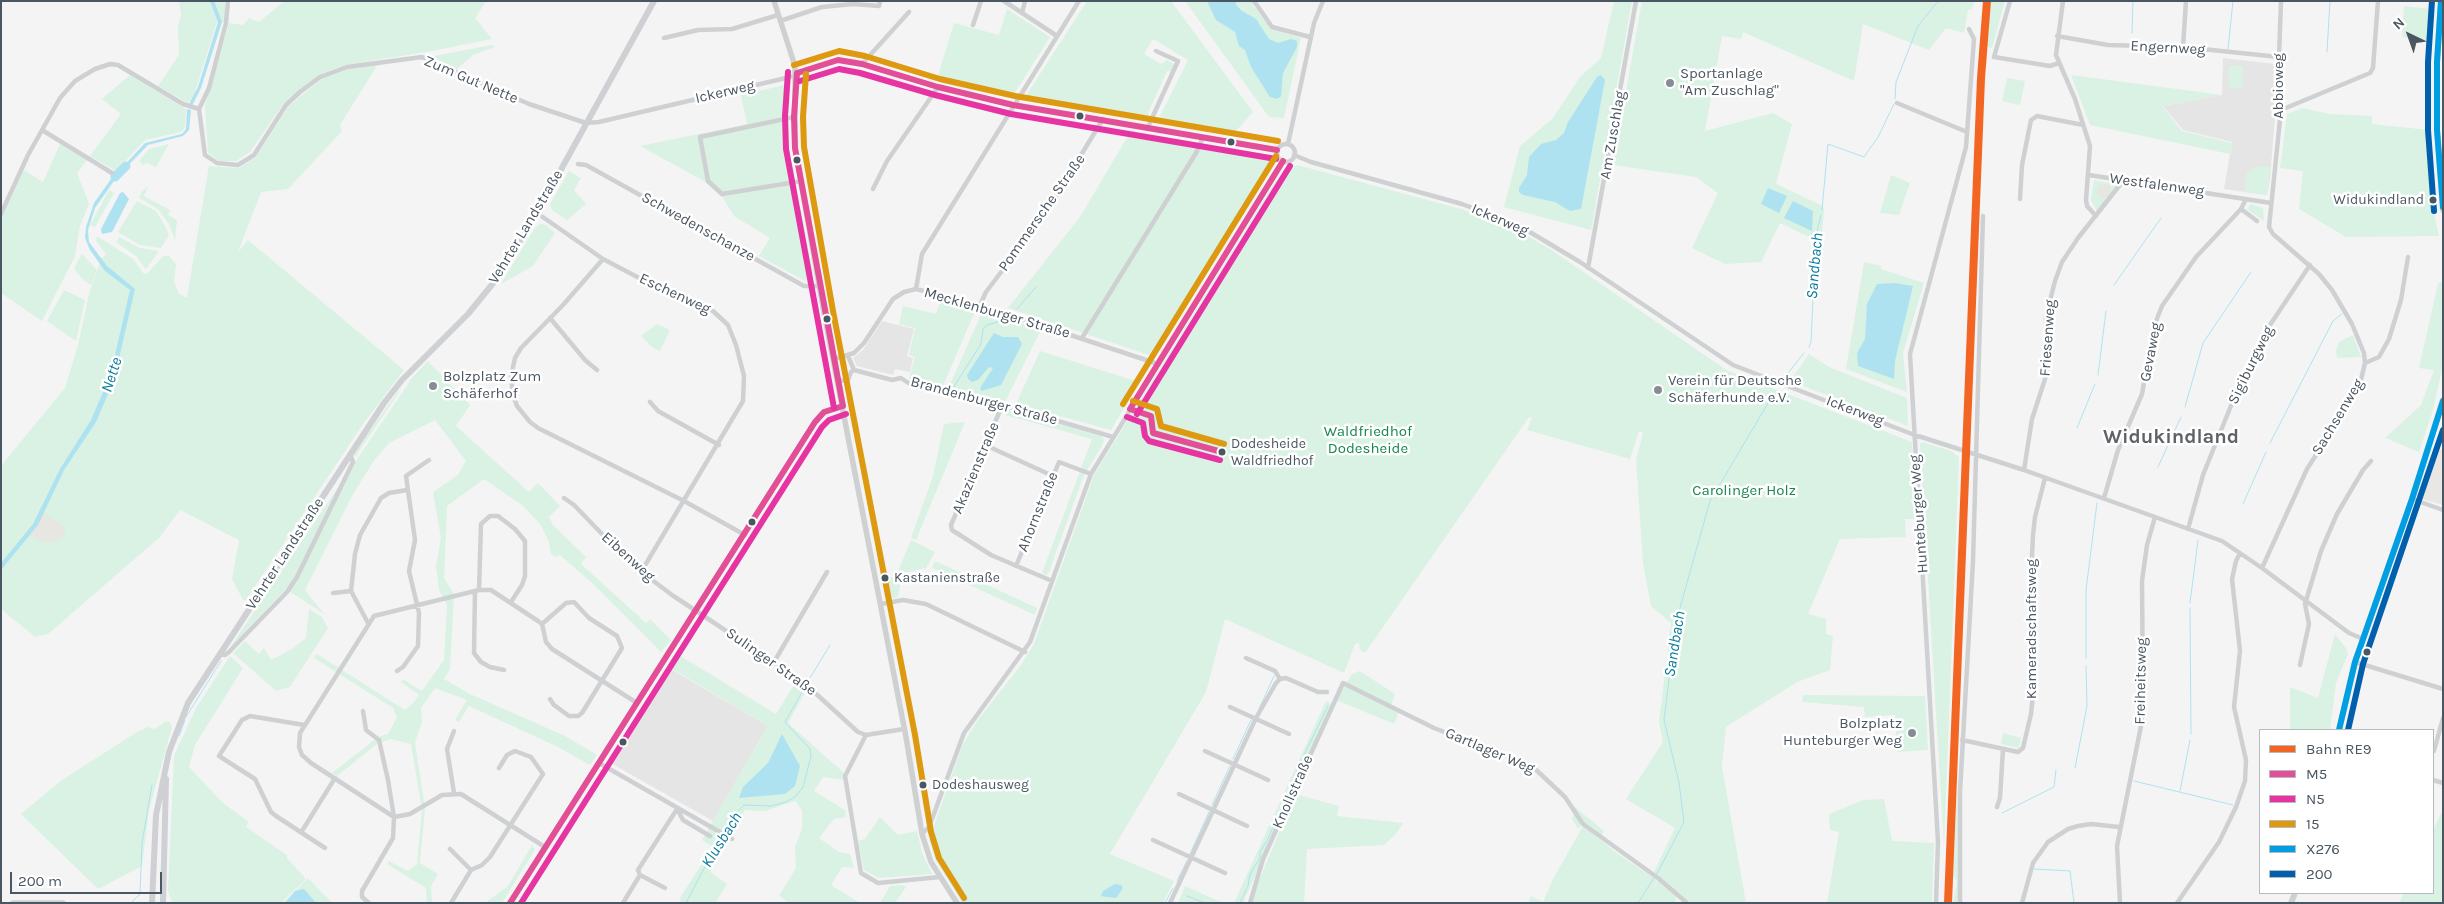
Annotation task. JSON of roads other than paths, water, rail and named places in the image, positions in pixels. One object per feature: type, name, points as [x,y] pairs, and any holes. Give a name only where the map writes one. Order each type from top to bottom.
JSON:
[{"type":"main road","name":"Vehrter Landstraße","points":[[152,903],[156,815],[166,766],[181,717],[350,454],[402,380],[468,314],[492,286],[536,213],[654,1]]},
{"type":"main road","points":[[2441,1],[2437,62],[2437,130],[2443,210]]},
{"type":"main road","points":[[2339,729],[2355,662],[2412,499],[2443,400]]},
{"type":"main road","name":"Vehrter Landstraße","points":[[163,903],[166,766]]},
{"type":"street","points":[[1,214],[24,162],[65,90],[84,75],[110,64],[128,70],[183,104],[196,109],[209,88],[226,23],[228,1]]},
{"type":"street","points":[[774,1],[797,73],[794,118],[795,148],[819,286],[881,604],[922,834],[926,852],[957,903]]},
{"type":"street","points":[[664,38],[698,30],[732,29],[822,7],[853,4],[879,6],[880,1]]},
{"type":"street","points":[[974,25],[981,1]]},
{"type":"street","points":[[1004,1],[1057,36]]},
{"type":"street","points":[[1022,13],[1025,1]]},
{"type":"street","points":[[916,289],[922,254],[1079,1]]},
{"type":"street","points":[[1254,1],[1272,27],[1310,37]]},
{"type":"street","points":[[1288,144],[1310,37],[1323,1]]},
{"type":"street","name":"Am Zuschlag","points":[[1588,268],[1636,1]]},
{"type":"street","points":[[2010,1],[1994,57],[2050,66],[2059,63]]},
{"type":"street","points":[[2063,1],[2055,49],[2083,125],[2091,154],[2087,206],[2096,216]]},
{"type":"street","points":[[2183,47],[2186,1]]},
{"type":"street","name":"Abbioweg","points":[[2271,204],[2281,110],[2279,57],[2281,1]]},
{"type":"street","points":[[2281,110],[2370,74],[2373,68],[2378,1]]},
{"type":"street","points":[[862,64],[908,12]]},
{"type":"street","name":"Hunteburger Weg","points":[[1936,903],[1938,842],[1910,354],[1961,169],[1967,132],[1974,39],[1969,29]]},
{"type":"street","name":"Engernweg","points":[[2057,36],[2108,45],[2183,47],[2279,57]]},
{"type":"street","points":[[1148,127],[1178,61],[1156,51]]},
{"type":"street","name":"Zum Gut Nette","points":[[196,109],[204,151],[207,157],[217,164],[238,165],[254,155],[286,106],[320,76],[347,67],[422,57],[529,104],[586,123]]},
{"type":"street","name":"Ickerweg","points":[[586,123],[599,122],[797,73],[832,61],[862,64],[938,87],[1013,105],[1278,150]]},
{"type":"street","points":[[873,189],[876,180],[893,153],[938,87]]},
{"type":"street","points":[[1897,103],[1967,132]]},
{"type":"street","points":[[2020,199],[2022,165],[2031,120],[2037,116],[2083,125]]},
{"type":"street","points":[[794,118],[700,137],[708,181],[722,194],[802,181]]},
{"type":"street","name":"Pommersche Straße","points":[[980,305],[986,292],[1045,214],[1103,119]]},
{"type":"street","points":[[42,130],[112,173]]},
{"type":"street","points":[[1082,338],[1196,153],[1203,136]]},
{"type":"street","points":[[922,834],[929,827],[964,733],[1025,652],[1091,474],[1283,161],[1291,159],[1294,155],[1294,149],[1288,144],[1282,145],[1278,150],[1279,158],[1283,161]]},
{"type":"street","name":"Ickerweg","points":[[1294,155],[1311,162],[1490,213],[1553,245],[1732,365],[1914,434],[2024,470],[2222,541],[2262,568],[2349,633],[2363,639]]},
{"type":"street","name":"Schwedenschanze","points":[[578,164],[586,165],[804,286],[819,286]]},
{"type":"street","name":"Westfalenweg","points":[[2089,175],[2225,195],[2271,204]]},
{"type":"street","name":"Friesenweg","points":[[2024,470],[2030,428],[2046,376],[2045,333],[2049,299],[2062,262],[2123,181]]},
{"type":"street","name":"Gevaweg","points":[[2104,498],[2118,450],[2142,394],[2154,326],[2162,306],[2196,257],[2241,209],[2246,199]]},
{"type":"street","name":"Sachsenweg","points":[[2262,568],[2303,476],[2323,441],[2359,388],[2365,363],[2361,344],[2341,304],[2310,266],[2269,227],[2271,204]]},
{"type":"street","points":[[2241,209],[2257,221]]},
{"type":"street","name":"Eschenweg","points":[[536,213],[603,259],[662,290],[713,310],[728,325],[737,350],[745,388],[738,413],[641,572]]},
{"type":"street","points":[[1960,903],[1962,740],[1973,561],[1983,216]]},
{"type":"street","points":[[2365,363],[2379,357],[2389,338],[2401,300],[2408,257]]},
{"type":"street","points":[[603,259],[520,348],[512,367],[513,395],[522,413],[538,428],[684,501],[745,535]]},
{"type":"street","name":"Sigiburgweg","points":[[2188,529],[2203,475],[2243,376],[2264,334],[2310,266]]},
{"type":"street","name":"Mecklenburger Straße","points":[[848,356],[864,343],[893,299],[904,292],[916,289],[980,305],[1158,364]]},
{"type":"street","points":[[550,318],[585,360],[597,370]]},
{"type":"street","points":[[834,359],[848,356],[854,370],[851,372],[848,380],[838,382]]},
{"type":"street","name":"Brandenburger Straße","points":[[854,370],[892,380],[901,378],[910,384],[1002,406],[1113,437]]},
{"type":"street","points":[[650,402],[658,411],[718,445]]},
{"type":"street","points":[[510,903],[745,535],[814,422],[824,412],[843,406]]},
{"type":"street","name":"Akazienstraße","points":[[1002,406],[951,525],[952,530],[991,555],[1016,566]]},
{"type":"street","points":[[1130,409],[1151,416]]},
{"type":"street","points":[[985,445],[1053,476]]},
{"type":"street","name":"Vehrter Landstraße","points":[[220,654],[225,655],[229,652],[287,592],[310,552],[353,462],[350,454]]},
{"type":"street","points":[[397,671],[403,667],[418,646],[417,605],[409,571],[415,540],[406,476],[429,460]]},
{"type":"street","points":[[2300,666],[2309,624],[2305,608],[2306,600],[2320,551],[2331,526],[2363,470],[2371,461]]},
{"type":"street","name":"Ahornstraße","points":[[1016,566],[1059,462],[1091,474]]},
{"type":"street","name":"Kameradschaftsweg","points":[[1962,740],[2020,751],[2031,714],[2034,684],[2031,553],[2034,517],[2045,478]]},
{"type":"street","points":[[368,623],[351,591],[355,554],[360,534],[381,498],[389,493],[407,490]]},
{"type":"street","name":"Eibenweg","points":[[564,498],[574,505],[641,572],[697,610]]},
{"type":"street","points":[[2412,499],[2443,510]]},
{"type":"street","points":[[504,670],[490,667],[481,662],[474,653],[481,524],[490,516],[498,516],[516,529],[526,541],[522,585],[511,602]]},
{"type":"street","name":"Freiheitsweg","points":[[2120,903],[2116,862],[2119,827],[2141,726],[2143,690],[2142,581],[2147,545],[2155,517]]},
{"type":"street","points":[[2177,903],[2219,842],[2236,807],[2245,780],[2246,760],[2234,707],[2240,651],[2232,579],[2240,553]]},
{"type":"street","points":[[1016,566],[1052,581]]},
{"type":"street","points":[[774,662],[827,572]]},
{"type":"street","points":[[545,847],[461,794],[454,793],[432,800],[410,814],[394,817],[302,755],[298,741],[304,725],[374,616],[383,612],[477,591],[491,590],[542,624],[546,642],[552,649],[637,703]]},
{"type":"street","points":[[334,594],[351,591]]},
{"type":"street","points":[[881,604],[903,600],[926,604],[1025,652]]},
{"type":"street","points":[[542,624],[566,603],[574,602],[589,618],[617,636],[622,648],[582,713],[578,716],[569,716],[554,705],[550,699]]},
{"type":"street","name":"Sulinger Straße","points":[[697,610],[802,681],[858,732],[866,735]]},
{"type":"street","points":[[1246,658],[1275,671],[1280,678]]},
{"type":"street","points":[[2355,662],[2443,689]]},
{"type":"street","points":[[1280,678],[1286,678],[1318,692],[1327,692]]},
{"type":"street","points":[[1170,903],[1256,718],[1280,678]]},
{"type":"street","name":"Gartlager Weg","points":[[1343,683],[1434,728],[1532,766],[1565,797],[1583,824],[1653,874],[1687,903]]},
{"type":"street","name":"Knollstraße","points":[[1250,903],[1263,859],[1343,683]]},
{"type":"street","points":[[1230,707],[1289,734]]},
{"type":"street","points":[[363,711],[366,730],[379,740],[394,817],[392,838],[362,891],[362,897],[370,903]]},
{"type":"street","points":[[304,725],[250,716],[242,720],[219,756],[255,780],[271,812],[325,848]]},
{"type":"street","points":[[2434,751],[2443,718]]},
{"type":"street","points":[[904,729],[866,735],[845,776],[861,873],[878,883],[940,877]]},
{"type":"street","points":[[454,731],[446,749],[454,793]]},
{"type":"street","points":[[1997,807],[2000,798],[2003,749]]},
{"type":"street","points":[[1205,750],[1268,780]]},
{"type":"street","points":[[451,903],[471,870],[482,865],[490,858],[543,774],[531,757],[514,751],[507,755],[499,768]]},
{"type":"street","points":[[599,763],[677,809],[732,838]]},
{"type":"street","points":[[302,831],[336,778]]},
{"type":"street","points":[[1179,794],[1248,826]]},
{"type":"street","points":[[677,809],[683,820],[710,836]]},
{"type":"street","points":[[664,888],[640,875],[638,870],[677,809]]},
{"type":"street","points":[[2022,903],[2028,874],[2033,862],[2048,842],[2068,829],[2078,826],[2092,824],[2119,827]]},
{"type":"street","points":[[1153,840],[1225,873]]},
{"type":"street","points":[[450,849],[471,870]]},
{"type":"street","points":[[623,903],[640,875]]},
{"type":"street","points":[[14,903],[63,903]]},
{"type":"water","points":[[210,1],[214,1],[222,22],[201,88],[192,106],[189,105],[198,87],[218,22]]},
{"type":"water","points":[[1207,1],[1236,1],[1236,5],[1242,11],[1256,19],[1269,39],[1278,43],[1291,39],[1297,41],[1297,47],[1283,73],[1281,96],[1277,99],[1270,97],[1251,67],[1245,50],[1239,46],[1235,32],[1216,20]]},
{"type":"water","points":[[1601,75],[1605,80],[1581,209],[1570,211],[1555,202],[1523,195],[1519,192],[1519,188],[1527,175],[1529,157],[1541,144],[1556,140],[1564,133],[1568,122],[1597,77]]},
{"type":"water","points":[[187,109],[191,110],[189,130],[183,136],[148,145],[119,175],[117,173],[145,143],[182,134],[186,129]]},
{"type":"water","points":[[111,179],[114,181],[95,208],[88,230],[89,242],[107,266],[135,289],[114,380],[96,422],[64,470],[38,525],[1,570],[1,563],[33,524],[60,469],[91,420],[110,376],[130,290],[105,271],[90,250],[85,238],[86,227],[94,203]]},
{"type":"water","points":[[1768,188],[1787,196],[1779,213],[1761,204]]},
{"type":"water","points":[[123,192],[129,199],[112,232],[102,234],[101,229],[120,193]]},
{"type":"water","points":[[1793,201],[1813,211],[1812,231],[1784,218]]},
{"type":"water","points":[[1895,283],[1913,286],[1895,361],[1894,379],[1858,366],[1857,353],[1865,339],[1867,304],[1877,284]]},
{"type":"water","points":[[994,333],[1003,337],[1018,337],[1022,344],[1001,385],[982,391],[980,388],[993,368],[989,367],[978,380],[972,382],[968,379],[967,375]]},
{"type":"water","points":[[782,734],[800,766],[795,786],[785,794],[739,798],[743,787],[768,763]]},
{"type":"water","points":[[1115,884],[1121,885],[1123,888],[1116,898],[1101,896],[1103,891]]},
{"type":"water","points":[[304,889],[316,903],[285,903],[295,891]]},
{"type":"waterway","name":"Sandbach","points":[[1895,99],[1896,82],[1918,26],[1938,1]]},
{"type":"waterway","points":[[2132,33],[2133,1]]},
{"type":"waterway","points":[[2228,49],[2233,1]]},
{"type":"waterway","points":[[2327,52],[2330,1]]},
{"type":"waterway","name":"Sandbach","points":[[1822,210],[1828,144],[1864,157],[1878,137],[1894,104]]},
{"type":"waterway","name":"Nette","points":[[115,177],[126,166]]},
{"type":"waterway","name":"Sandbach","points":[[1809,347],[1811,342],[1816,236],[1821,215]]},
{"type":"waterway","points":[[2114,285],[2161,218]]},
{"type":"waterway","points":[[2185,407],[2203,343],[2251,272]]},
{"type":"waterway","name":"Klusbach","points":[[1017,309],[1036,287]]},
{"type":"waterway","points":[[2098,375],[2106,311]]},
{"type":"waterway","points":[[2270,443],[2333,321],[2342,314]]},
{"type":"waterway","name":"Klusbach","points":[[953,388],[981,344],[983,329],[987,325],[1005,320]]},
{"type":"waterway","name":"Sandbach","points":[[1785,377],[1804,353]]},
{"type":"waterway","points":[[2077,428],[2095,384]]},
{"type":"waterway","name":"Sandbach","points":[[1638,903],[1659,870],[1684,822],[1679,783],[1664,720],[1676,622],[1710,501],[1774,393]]},
{"type":"waterway","points":[[2158,467],[2181,417]]},
{"type":"waterway","points":[[2243,504],[2266,452]]},
{"type":"waterway","points":[[2086,658],[2086,590],[2097,503]]},
{"type":"waterway","points":[[2190,603],[2198,540]]},
{"type":"waterway","points":[[2190,608],[2191,734]]},
{"type":"waterway","name":"Klusbach","points":[[810,678],[830,645]]},
{"type":"waterway","points":[[186,717],[221,661]]},
{"type":"waterway","points":[[2075,768],[2087,706],[2086,666]]},
{"type":"waterway","points":[[1259,709],[1274,676]]},
{"type":"waterway","name":"Klusbach","points":[[723,832],[730,819],[744,805],[771,806],[786,802],[796,796],[803,787],[811,756],[810,749],[785,722],[805,687]]},
{"type":"waterway","points":[[1240,903],[1248,886],[1250,874],[1260,858],[1260,852],[1268,839],[1302,759],[1328,706]]},
{"type":"waterway","points":[[179,736],[185,720]]},
{"type":"waterway","points":[[1233,759],[1251,720]]},
{"type":"waterway","points":[[2180,791],[2190,740]]},
{"type":"waterway","points":[[1212,805],[1230,766]]},
{"type":"waterway","points":[[2002,813],[2054,787],[2056,770]]},
{"type":"waterway","points":[[2134,781],[2233,805]]},
{"type":"waterway","points":[[131,903],[140,894],[142,843],[152,785]]},
{"type":"waterway","points":[[1190,854],[1209,812]]},
{"type":"waterway","name":"Klusbach","points":[[686,903],[721,836]]},
{"type":"waterway","points":[[1177,881],[1187,861]]},
{"type":"waterway","points":[[2034,869],[2070,871],[2074,903]]},
{"type":"waterway","points":[[1165,903],[1173,888]]},
{"type":"waterway","points":[[1187,896],[1205,903]]},
{"type":"rail line","name":"RE9","points":[[1948,903],[1981,78],[1987,1]]},
{"type":"place","name":"Sportanlage \"Am Zuschlag\"","points":[[1670,83]]},
{"type":"place","name":"Widukindland","points":[[2433,200]]},
{"type":"place","name":"Bolzplatz Zum Schäferhof","points":[[433,386]]},
{"type":"place","name":"Verein für Deutsche Schäferhunde e.V.","points":[[1658,390]]},
{"type":"place","name":"Dodesheide Waldfriedhof","points":[[1222,452]]},
{"type":"place","name":"Kastanienstraße","points":[[885,578]]},
{"type":"place","name":"Bolzplatz Hunteburger Weg","points":[[1912,733]]},
{"type":"place","name":"Dodeshausweg","points":[[923,785]]},
{"type":"district","name":"Widukindland","points":[[2171,437]]},
{"type":"park label","name":"Waldfriedhof Dodesheide","points":[[1368,440]]},
{"type":"park label","name":"Carolinger Holz","points":[[1744,491]]}]
